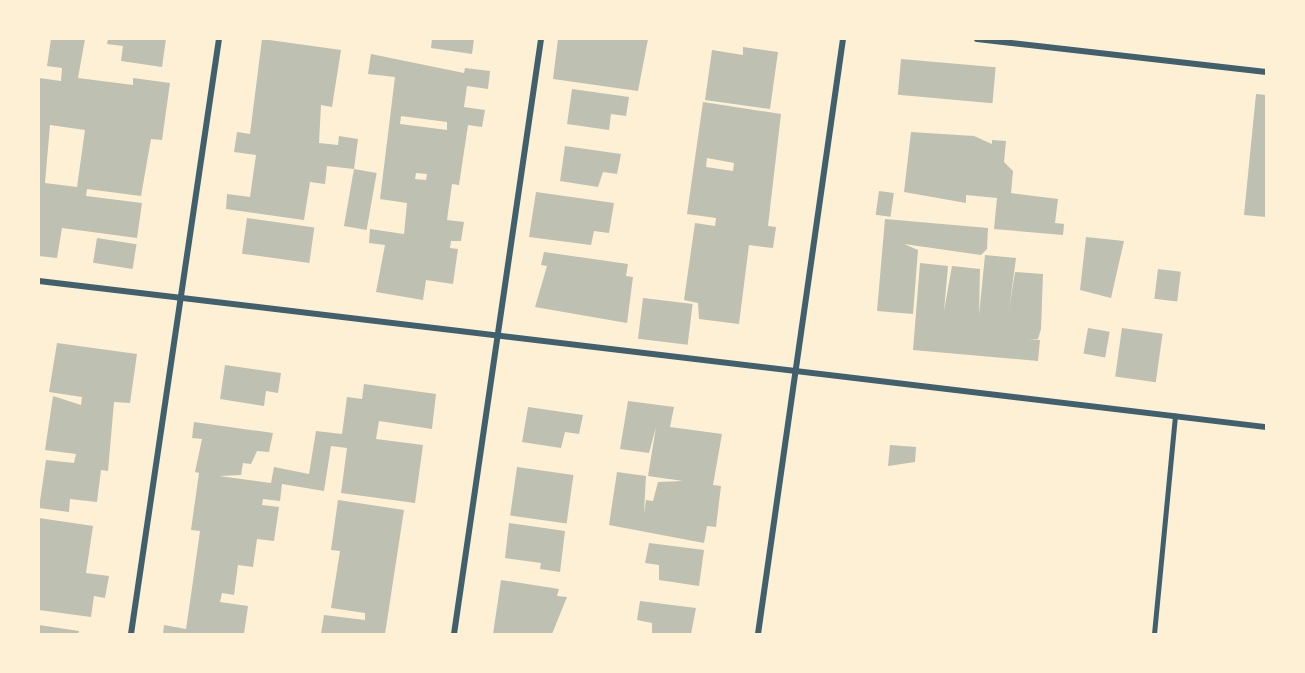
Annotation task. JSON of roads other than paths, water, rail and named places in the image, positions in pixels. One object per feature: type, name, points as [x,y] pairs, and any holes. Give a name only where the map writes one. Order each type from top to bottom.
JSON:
[{"type":"street","points":[[131,634],[219,39]]},
{"type":"street","points":[[454,634],[541,39]]},
{"type":"street","points":[[758,634],[792,371],[843,39]]},
{"type":"street","points":[[977,39],[1266,72]]},
{"type":"street","points":[[39,280],[179,299],[1266,427]]},
{"type":"lane","points":[[1154,634],[1175,416]]}]
